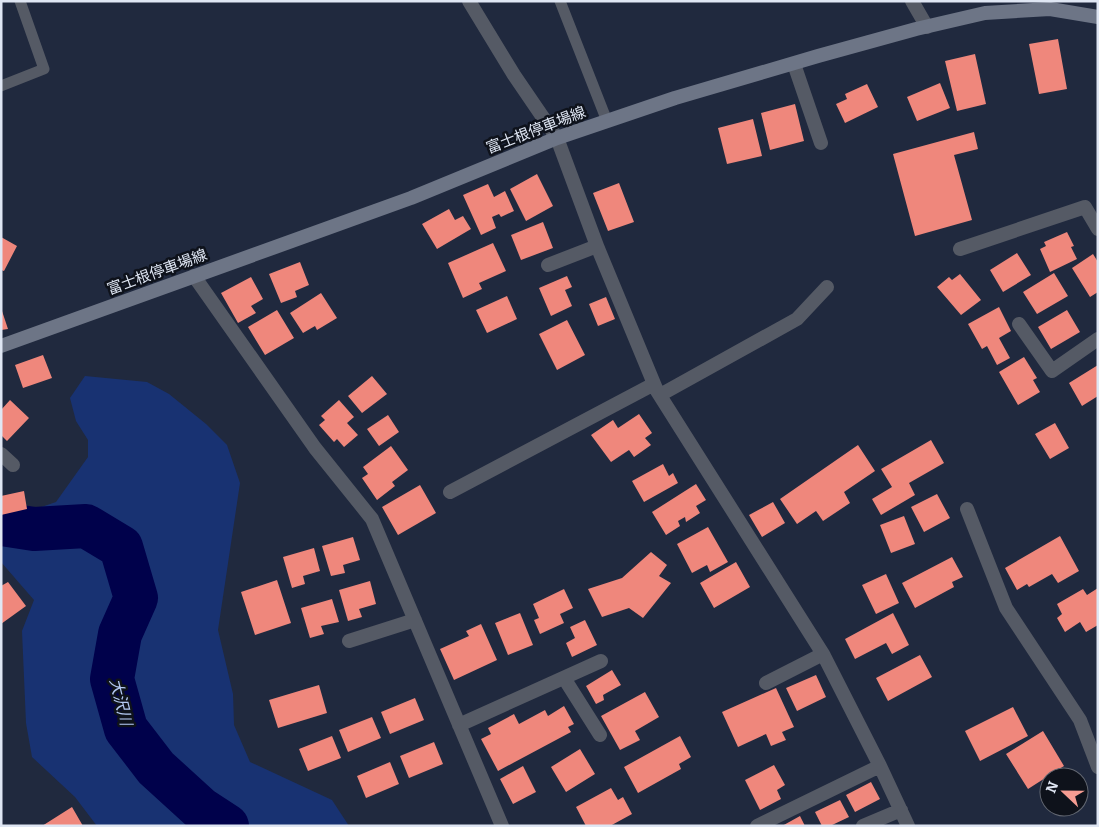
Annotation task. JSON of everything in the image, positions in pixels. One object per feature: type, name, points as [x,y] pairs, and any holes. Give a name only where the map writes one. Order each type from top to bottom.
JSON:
[{"type":"main road","name":"富士根停車場線","points":[[1,346],[411,198],[556,138],[675,98],[927,27],[986,13],[1050,9],[1098,17]]},
{"type":"street","points":[[469,1],[514,75],[556,138],[597,246],[657,389],[823,654],[908,826]]},
{"type":"street","points":[[912,1],[927,27]]},
{"type":"street","points":[[794,64],[821,143]]},
{"type":"street","points":[[960,249],[1085,207],[1098,229]]},
{"type":"street","points":[[548,266],[597,246]]},
{"type":"street","points":[[194,276],[315,448],[372,520],[502,826]]},
{"type":"street","points":[[450,492],[797,319],[827,287]]},
{"type":"street","points":[[1019,324],[1052,371],[1098,339]]},
{"type":"street","points":[[1,454],[12,465]]},
{"type":"street","points":[[967,509],[1006,608],[1080,720],[1098,767]]},
{"type":"street","points":[[349,641],[415,620]]},
{"type":"street","points":[[766,683],[823,654]]},
{"type":"street","points":[[459,725],[601,661]]},
{"type":"street","points":[[564,678],[600,735]]},
{"type":"street","points":[[757,826],[880,766]]},
{"type":"street","points":[[863,826],[901,810]]},
{"type":"lane","points":[[1,86],[44,69],[20,1]]},
{"type":"lane","points":[[560,1],[607,121]]},
{"type":"shaded area","points":[[85,376],[147,382],[169,394],[206,424],[227,445],[240,483],[218,630],[233,694],[234,725],[250,762],[332,800],[349,826],[97,826],[75,797],[32,757],[26,723],[22,631],[34,600],[1,562],[1,502],[18,515],[56,502],[88,457],[88,440],[76,421],[70,398]]},
{"type":"building","points":[[1058,39],[1067,89],[1039,94],[1029,44]]},
{"type":"building","points":[[975,54],[986,104],[957,111],[945,61]]},
{"type":"building","points":[[940,83],[950,108],[917,121],[907,97]]},
{"type":"building","points":[[867,84],[878,107],[845,123],[836,104],[847,99],[845,94]]},
{"type":"building","points":[[795,104],[804,141],[770,150],[761,113]]},
{"type":"building","points":[[753,119],[762,156],[727,164],[718,128]]},
{"type":"building","points":[[974,132],[978,149],[954,155],[972,220],[915,236],[893,154]]},
{"type":"building","points":[[537,174],[553,206],[526,221],[510,189]]},
{"type":"building","points":[[619,183],[634,222],[608,231],[593,193]]},
{"type":"building","points":[[488,184],[494,197],[505,191],[514,211],[501,217],[499,214],[492,217],[496,228],[481,235],[463,195]]},
{"type":"building","points":[[449,209],[455,220],[463,216],[471,229],[437,249],[422,224]]},
{"type":"building","points":[[543,222],[553,248],[521,260],[511,235]]},
{"type":"building","points":[[1067,232],[1074,246],[1071,247],[1077,259],[1050,272],[1040,249],[1046,246],[1044,242]]},
{"type":"building","points":[[1,237],[17,246],[4,271],[1,270]]},
{"type":"building","points":[[493,243],[506,271],[479,283],[482,289],[463,298],[448,263]]},
{"type":"building","points":[[1017,253],[1031,275],[1003,292],[990,270]]},
{"type":"building","points":[[1093,254],[1098,262],[1098,292],[1090,297],[1072,268]]},
{"type":"building","points":[[300,262],[309,285],[295,291],[297,297],[281,303],[269,274]]},
{"type":"building","points":[[1054,273],[1068,296],[1037,314],[1023,292]]},
{"type":"building","points":[[960,274],[981,300],[961,315],[937,287],[949,277],[952,280]]},
{"type":"building","points":[[567,276],[572,287],[565,290],[572,306],[551,316],[539,288]]},
{"type":"building","points":[[251,277],[263,299],[251,306],[256,313],[238,323],[221,293]]},
{"type":"building","points":[[321,293],[337,318],[317,330],[315,326],[303,333],[290,313]]},
{"type":"building","points":[[507,296],[517,319],[487,333],[476,310]]},
{"type":"building","points":[[606,297],[615,319],[598,326],[589,304]]},
{"type":"building","points":[[999,307],[1011,331],[999,338],[1010,358],[997,365],[987,346],[982,349],[968,324]]},
{"type":"building","points":[[1,308],[8,329],[1,330]]},
{"type":"building","points":[[277,310],[294,338],[265,355],[248,327]]},
{"type":"building","points":[[1067,310],[1080,332],[1051,349],[1038,327]]},
{"type":"building","points":[[567,320],[585,355],[557,370],[539,334]]},
{"type":"building","points":[[43,355],[52,378],[23,388],[15,365]]},
{"type":"building","points":[[1024,357],[1037,378],[1033,380],[1040,392],[1018,405],[999,372]]},
{"type":"building","points":[[1098,365],[1098,396],[1082,406],[1069,383]]},
{"type":"building","points":[[372,376],[387,394],[362,413],[348,396]]},
{"type":"building","points":[[10,400],[29,418],[7,441],[1,435],[1,410]]},
{"type":"building","points":[[339,400],[354,417],[347,423],[358,435],[344,447],[337,439],[334,442],[319,425],[325,420],[321,416]]},
{"type":"building","points":[[639,414],[652,433],[645,438],[651,445],[634,457],[629,450],[611,462],[591,435],[613,420],[618,428]]},
{"type":"building","points":[[388,415],[399,432],[379,446],[367,429]]},
{"type":"building","points":[[1055,423],[1069,448],[1050,459],[1035,434]]},
{"type":"building","points":[[931,440],[944,463],[909,483],[915,495],[881,515],[872,499],[892,487],[881,469]]},
{"type":"building","points":[[858,445],[875,471],[844,492],[850,503],[823,521],[816,511],[797,524],[780,499]]},
{"type":"building","points":[[391,446],[408,470],[392,482],[395,486],[377,500],[362,478],[368,474],[363,467]]},
{"type":"building","points":[[663,464],[669,476],[673,473],[678,483],[644,502],[632,481]]},
{"type":"building","points":[[696,484],[706,500],[696,506],[700,513],[686,522],[685,517],[678,521],[680,526],[666,535],[652,512]]},
{"type":"building","points":[[420,485],[436,513],[398,535],[382,507]]},
{"type":"building","points":[[24,491],[27,509],[1,515],[1,496]]},
{"type":"building","points":[[937,494],[950,518],[924,532],[911,507]]},
{"type":"building","points":[[773,502],[785,523],[762,537],[749,515]]},
{"type":"building","points":[[904,516],[915,544],[891,553],[880,525]]},
{"type":"building","points":[[708,527],[728,562],[710,572],[707,565],[692,573],[677,544]]},
{"type":"building","points":[[1060,536],[1079,571],[1058,583],[1052,574],[1029,587],[1027,584],[1017,590],[1005,568]]},
{"type":"building","points":[[353,537],[360,560],[343,565],[345,573],[331,576],[322,546]]},
{"type":"building","points":[[314,548],[320,571],[303,576],[305,584],[292,588],[283,557]]},
{"type":"building","points":[[651,552],[667,565],[659,576],[671,583],[643,618],[629,608],[602,617],[588,589],[622,578]]},
{"type":"building","points":[[952,557],[963,577],[952,582],[954,587],[915,608],[902,583]]},
{"type":"building","points":[[736,562],[750,587],[714,608],[700,583]]},
{"type":"building","points":[[886,574],[899,603],[876,614],[862,585]]},
{"type":"building","points":[[277,580],[291,623],[255,635],[241,592]]},
{"type":"building","points":[[370,581],[376,604],[359,609],[362,617],[348,621],[339,590]]},
{"type":"building","points":[[8,582],[26,606],[1,624],[1,586]]},
{"type":"building","points":[[1098,588],[1098,625],[1086,632],[1080,622],[1065,632],[1057,618],[1062,614],[1057,604],[1083,589],[1087,595]]},
{"type":"building","points":[[564,589],[573,608],[560,614],[564,623],[540,634],[534,620],[539,618],[533,604]]},
{"type":"building","points":[[332,599],[339,622],[321,626],[324,634],[310,638],[301,608]]},
{"type":"building","points":[[520,613],[533,645],[508,655],[495,623]]},
{"type":"building","points":[[893,613],[909,645],[892,654],[886,643],[855,659],[845,639]]},
{"type":"building","points":[[585,620],[597,645],[572,657],[566,643],[575,638],[570,627]]},
{"type":"building","points":[[481,624],[497,660],[454,680],[440,649],[469,636],[466,631]]},
{"type":"building","points":[[920,655],[932,677],[888,701],[876,678]]},
{"type":"building","points":[[612,670],[621,685],[603,695],[604,700],[596,704],[586,686]]},
{"type":"building","points":[[816,675],[826,697],[797,711],[786,688]]},
{"type":"building","points":[[319,685],[327,713],[278,728],[269,700]]},
{"type":"building","points":[[776,688],[794,727],[782,732],[786,740],[771,746],[766,734],[738,747],[722,712]]},
{"type":"building","points":[[645,692],[659,717],[635,731],[640,740],[620,750],[601,716]]},
{"type":"building","points":[[415,698],[424,720],[390,734],[381,712]]},
{"type":"building","points":[[564,706],[574,724],[568,727],[571,732],[498,771],[481,739],[491,734],[488,728],[514,714],[519,724],[545,710],[548,716]]},
{"type":"building","points":[[1013,707],[1028,736],[980,761],[965,731]]},
{"type":"building","points":[[372,717],[381,738],[348,752],[339,730]]},
{"type":"building","points":[[1043,731],[1064,766],[1039,767],[1039,782],[1028,789],[1006,754]]},
{"type":"building","points":[[332,736],[341,758],[308,771],[299,749]]},
{"type":"building","points":[[680,736],[691,757],[679,764],[681,769],[638,793],[624,767]]},
{"type":"building","points":[[434,742],[443,764],[409,778],[400,756]]},
{"type":"building","points":[[580,749],[595,774],[566,792],[551,767]]},
{"type":"building","points":[[390,762],[399,784],[366,798],[357,776]]},
{"type":"building","points":[[774,765],[785,785],[777,790],[781,799],[760,810],[745,780]]},
{"type":"building","points":[[523,766],[536,792],[513,804],[500,779]]},
{"type":"building","points":[[871,782],[880,799],[855,812],[846,795]]},
{"type":"building","points":[[611,788],[618,800],[623,797],[632,814],[610,826],[586,826],[576,807]]},
{"type":"building","points":[[840,800],[849,817],[830,826],[822,826],[815,812]]},
{"type":"building","points":[[72,807],[83,826],[42,826]]},
{"type":"building","points":[[800,816],[805,826],[782,826]]},
{"type":"waterway","name":"大沢川","points":[[1,524],[34,529],[86,526],[121,547],[136,598],[120,634],[112,679],[126,729],[156,768],[201,809],[227,826]]}]
